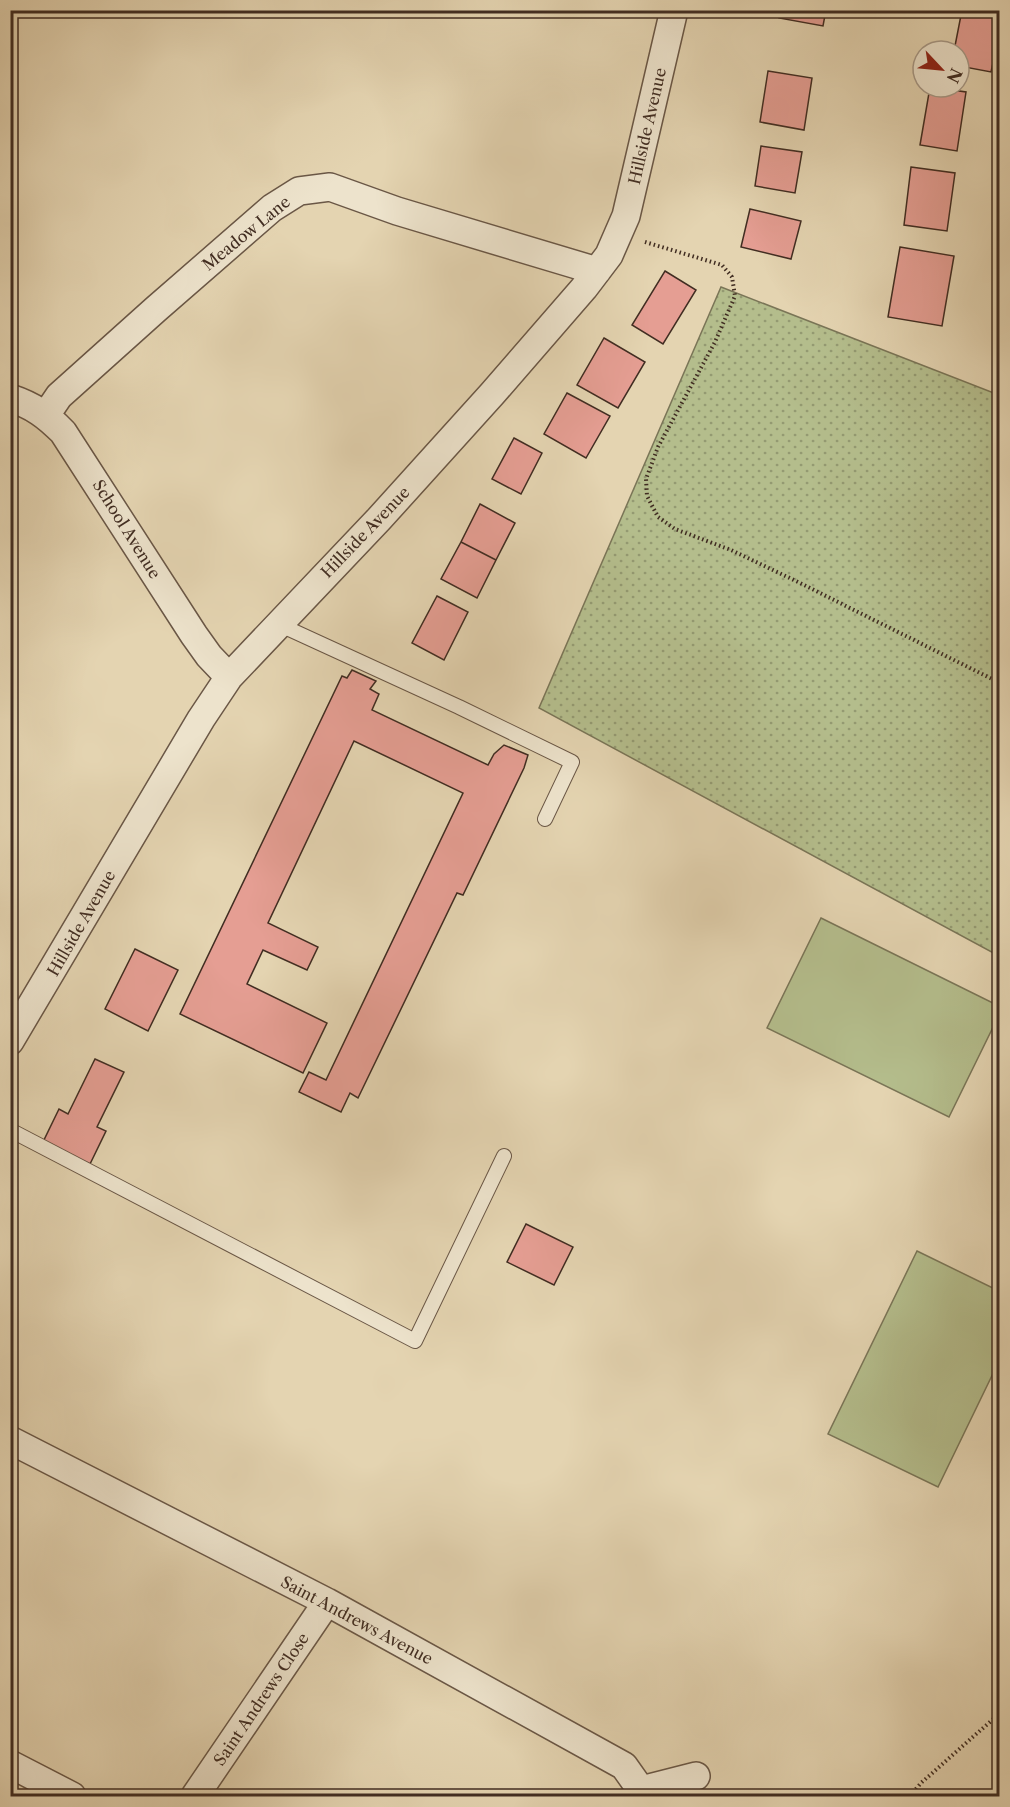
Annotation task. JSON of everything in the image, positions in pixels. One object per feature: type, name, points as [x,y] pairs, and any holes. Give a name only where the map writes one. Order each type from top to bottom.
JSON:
[{"type":"street","name":"Hillside Avenue","points":[[10,1041],[201,719],[229,677],[432,461],[508,377],[597,271],[620,232],[626,216],[674,10]]},
{"type":"street","name":"Meadow Lane","points":[[46,415],[59,396],[156,309],[272,208],[299,191],[330,187],[398,211],[597,271]]},
{"type":"street","name":"School Avenue","points":[[10,398],[46,415],[63,432],[194,635],[209,656],[229,677]]},
{"type":"street","name":"Saint Andrews Avenue","points":[[10,1440],[327,1602],[624,1766],[640,1793],[696,1776]]},
{"type":"street","name":"Saint Andrews Close","points":[[195,1797],[327,1602]]},
{"type":"street","points":[[10,1764],[72,1797]]},
{"type":"lane","points":[[278,624],[572,762],[545,819]]},
{"type":"lane","points":[[10,1131],[415,1341],[504,1156]]},
{"type":"path","points":[[620,232],[722,265],[732,277],[735,296],[715,342],[658,447],[646,479],[647,496],[658,517],[675,529],[731,550],[999,682]]},
{"type":"path","points":[[910,1797],[921,1783],[999,1713]]},
{"type":"green space","points":[[721,287],[999,395],[999,956],[539,708]]},
{"type":"green space","points":[[821,918],[999,1006],[999,1015],[949,1117],[767,1028]]},
{"type":"green space","points":[[917,1251],[999,1291],[999,1361],[938,1487],[828,1434]]},
{"type":"building","points":[[780,10],[826,10],[823,26],[779,18]]},
{"type":"building","points":[[962,10],[1000,10],[1000,31],[991,72],[971,68],[971,39],[956,39]]},
{"type":"building","points":[[768,71],[812,78],[804,130],[760,122]]},
{"type":"building","points":[[928,99],[965,99],[957,151],[920,145]]},
{"type":"building","points":[[761,146],[802,152],[795,193],[755,186]]},
{"type":"building","points":[[911,167],[955,173],[947,231],[904,225]]},
{"type":"building","points":[[750,209],[801,221],[791,259],[741,247]]},
{"type":"building","points":[[900,247],[954,256],[942,326],[888,317]]},
{"type":"building","points":[[665,271],[696,290],[663,344],[632,325]]},
{"type":"building","points":[[604,338],[645,362],[618,408],[577,385]]},
{"type":"building","points":[[567,393],[610,416],[586,458],[544,434]]},
{"type":"building","points":[[514,438],[542,453],[521,494],[492,479]]},
{"type":"building","points":[[480,504],[515,523],[496,560],[461,542]]},
{"type":"building","points":[[461,542],[496,560],[477,598],[441,579]]},
{"type":"building","points":[[437,596],[468,612],[444,660],[412,643]]},
{"type":"building","points":[[352,670],[376,681],[370,689],[379,694],[372,710],[488,765],[494,754],[504,745],[528,755],[524,768],[463,895],[457,893],[358,1098],[350,1093],[341,1112],[299,1092],[309,1072],[326,1080],[463,793],[354,741],[268,923],[318,947],[307,970],[263,950],[247,984],[327,1023],[303,1073],[180,1014],[342,676],[347,678]]},
{"type":"building","points":[[135,949],[178,970],[148,1031],[105,1009]]},
{"type":"building","points":[[95,1059],[124,1072],[97,1127],[106,1131],[90,1164],[43,1142],[59,1109],[68,1114]]},
{"type":"building","points":[[526,1224],[573,1247],[554,1285],[507,1262]]}]
